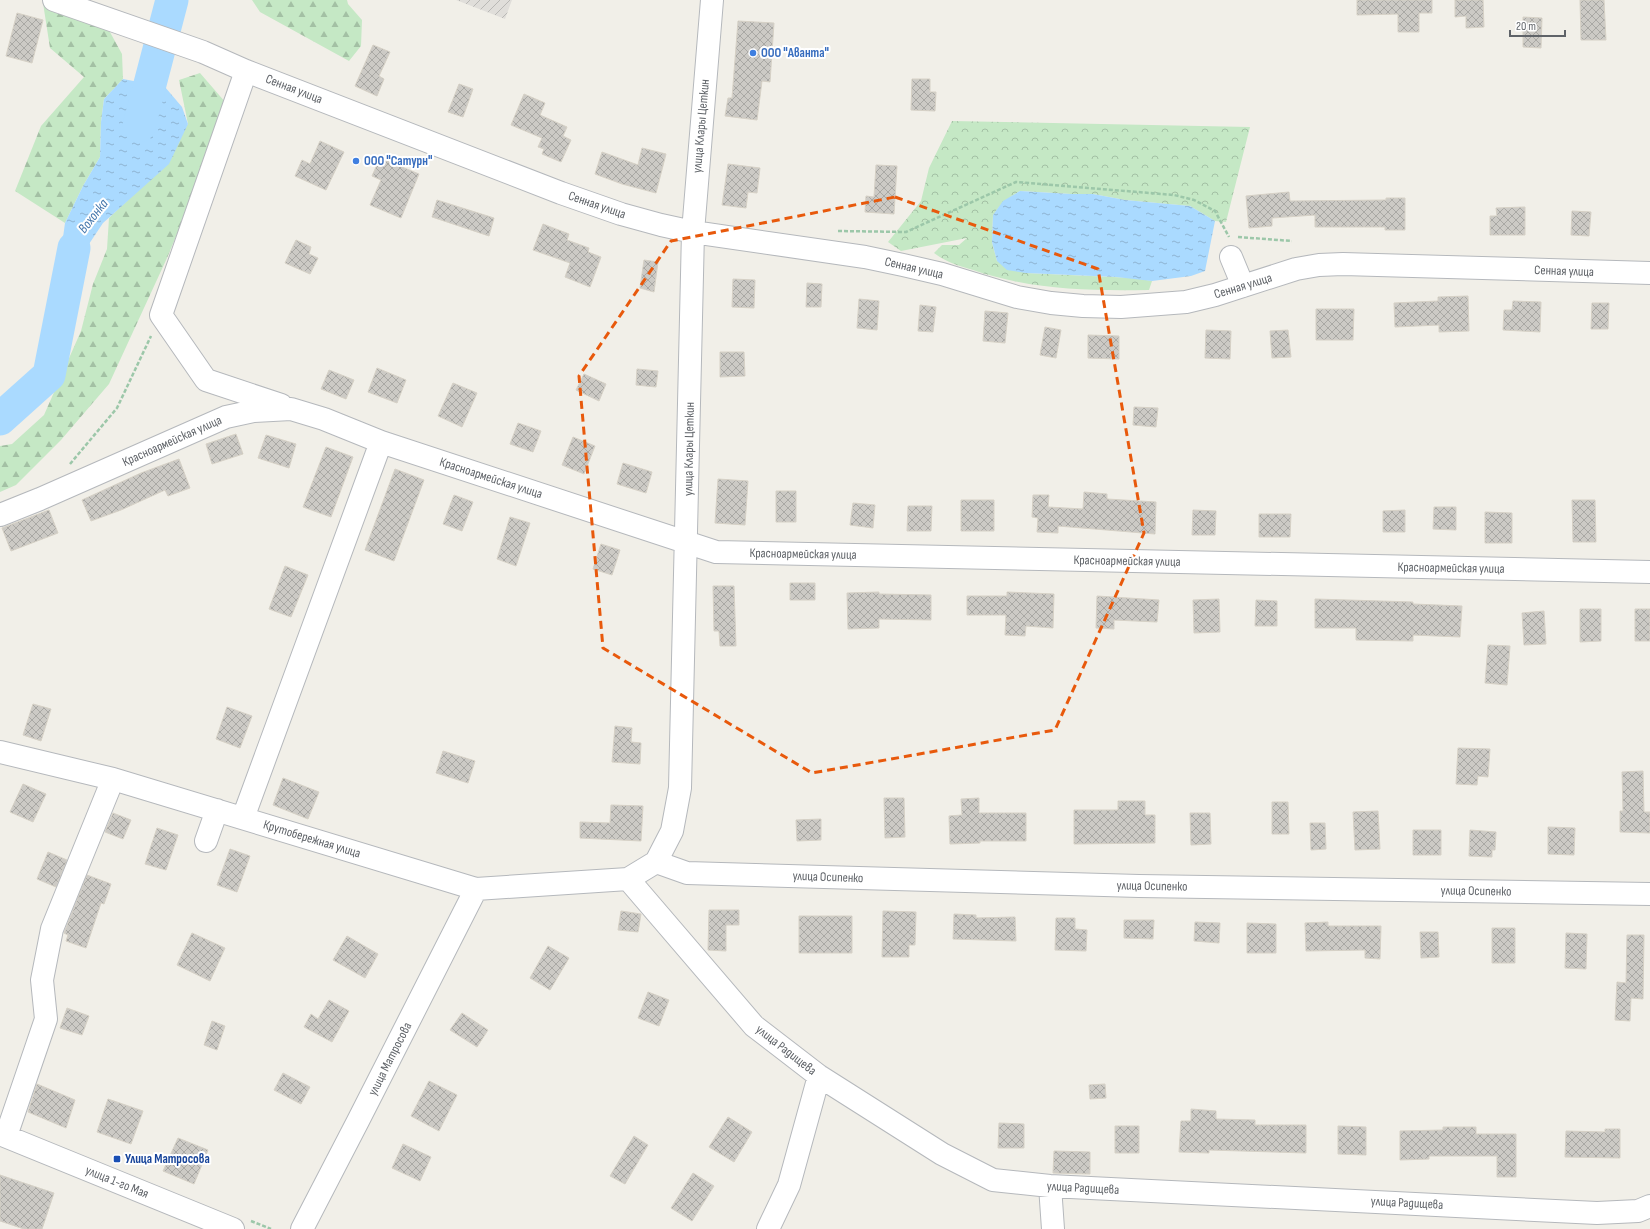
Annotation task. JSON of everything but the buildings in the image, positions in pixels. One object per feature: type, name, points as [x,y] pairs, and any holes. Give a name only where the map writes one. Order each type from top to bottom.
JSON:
[{"type":"street","name":"Сенная улица","points":[[54,0],[203,52],[246,71],[561,193],[621,214],[692,232],[888,262],[942,274],[1017,297],[1057,304],[1121,307],[1186,302],[1215,295],[1296,269],[1319,265],[1343,264],[1650,273]]},
{"type":"street","name":"улица Клары Цеткин","points":[[656,862],[672,831],[680,788],[687,543],[692,232],[712,0]]},
{"type":"street","points":[[246,71],[161,315],[206,380],[291,409]]},
{"type":"street","points":[[1231,257],[1243,286]]},
{"type":"street","name":"Красноармейская улица","points":[[0,514],[40,499],[226,417],[254,411],[291,409],[324,419],[381,442],[716,552],[1650,572]]},
{"type":"street","points":[[243,818],[381,442]]},
{"type":"street","name":"Крутобережная улица","points":[[0,752],[113,778],[476,889],[628,879]]},
{"type":"street","points":[[3,1135],[46,1019],[42,980],[52,929],[113,778]]},
{"type":"street","points":[[206,841],[218,810]]},
{"type":"street","points":[[628,879],[656,862]]},
{"type":"street","name":"улица Осипенко","points":[[656,862],[687,873],[1147,886],[1650,894]]},
{"type":"street","name":"улица Радищева","points":[[628,879],[754,1026],[819,1076],[942,1154],[993,1180],[1050,1186],[1642,1216]]},
{"type":"street","name":"улица Матросова","points":[[302,1229],[476,889]]},
{"type":"street","points":[[768,1229],[788,1185],[819,1076]]},
{"type":"street","name":"улица 1-го Мая","points":[[3,1135],[233,1229]]},
{"type":"street","points":[[1050,1186],[1053,1229]]},
{"type":"path","points":[[836,231],[906,232],[1016,182],[1174,195],[1194,200],[1215,211],[1229,237],[1292,241]]},
{"type":"path","points":[[65,469],[117,408],[161,315]]},
{"type":"highlighted area","points":[[895,197],[1098,269],[1144,533],[1055,730],[812,773],[603,648],[579,376],[671,241]]},
{"type":"shaded area","points":[[456,0],[512,0],[505,19]]},
{"type":"green space","points":[[252,0],[347,0],[348,4],[362,20],[361,46],[349,61],[260,12]]},
{"type":"green space","points":[[43,3],[105,23],[122,54],[123,79],[104,99],[101,122],[100,157],[83,186],[65,223],[15,191],[41,126],[84,77],[50,48]]},
{"type":"green space","points":[[200,73],[226,103],[204,169],[167,258],[109,384],[61,440],[16,485],[0,492],[0,446],[12,444],[44,415],[81,331],[93,284],[107,249],[109,218],[131,197],[188,124],[179,80]]},
{"type":"green space","points":[[952,121],[1250,127],[1226,222],[1215,221],[1190,206],[1125,200],[1093,194],[1020,191],[1003,202],[993,215],[992,242],[997,261],[1026,273],[1134,278],[1152,281],[1149,290],[1104,290],[1060,288],[1017,282],[995,277],[958,265],[943,259],[934,253],[942,245],[959,245],[967,238],[901,251],[888,242],[921,201],[929,168]]},
{"type":"water","points":[[123,79],[165,87],[182,107],[188,124],[169,164],[103,223],[87,247],[76,280],[65,291],[55,282],[65,223],[83,186],[100,157],[101,122],[104,99]]},
{"type":"water","points":[[1020,191],[1093,194],[1125,200],[1190,206],[1215,221],[1205,271],[1191,276],[1152,281],[1116,277],[1026,273],[1007,270],[997,261],[992,242],[993,215],[1003,201]]},
{"type":"waterway","name":"Вохонка","points":[[139,126],[172,0]]},
{"type":"waterway","name":"Вохонка","points":[[0,419],[49,375],[74,248]]},
{"type":"place","name":"ООО \"Аванта\"","points":[[753,53]]},
{"type":"place","name":"ООО \"Сатурн\"","points":[[356,161]]},
{"type":"place","name":"Улица Матросова","points":[[117,1159]]}]
